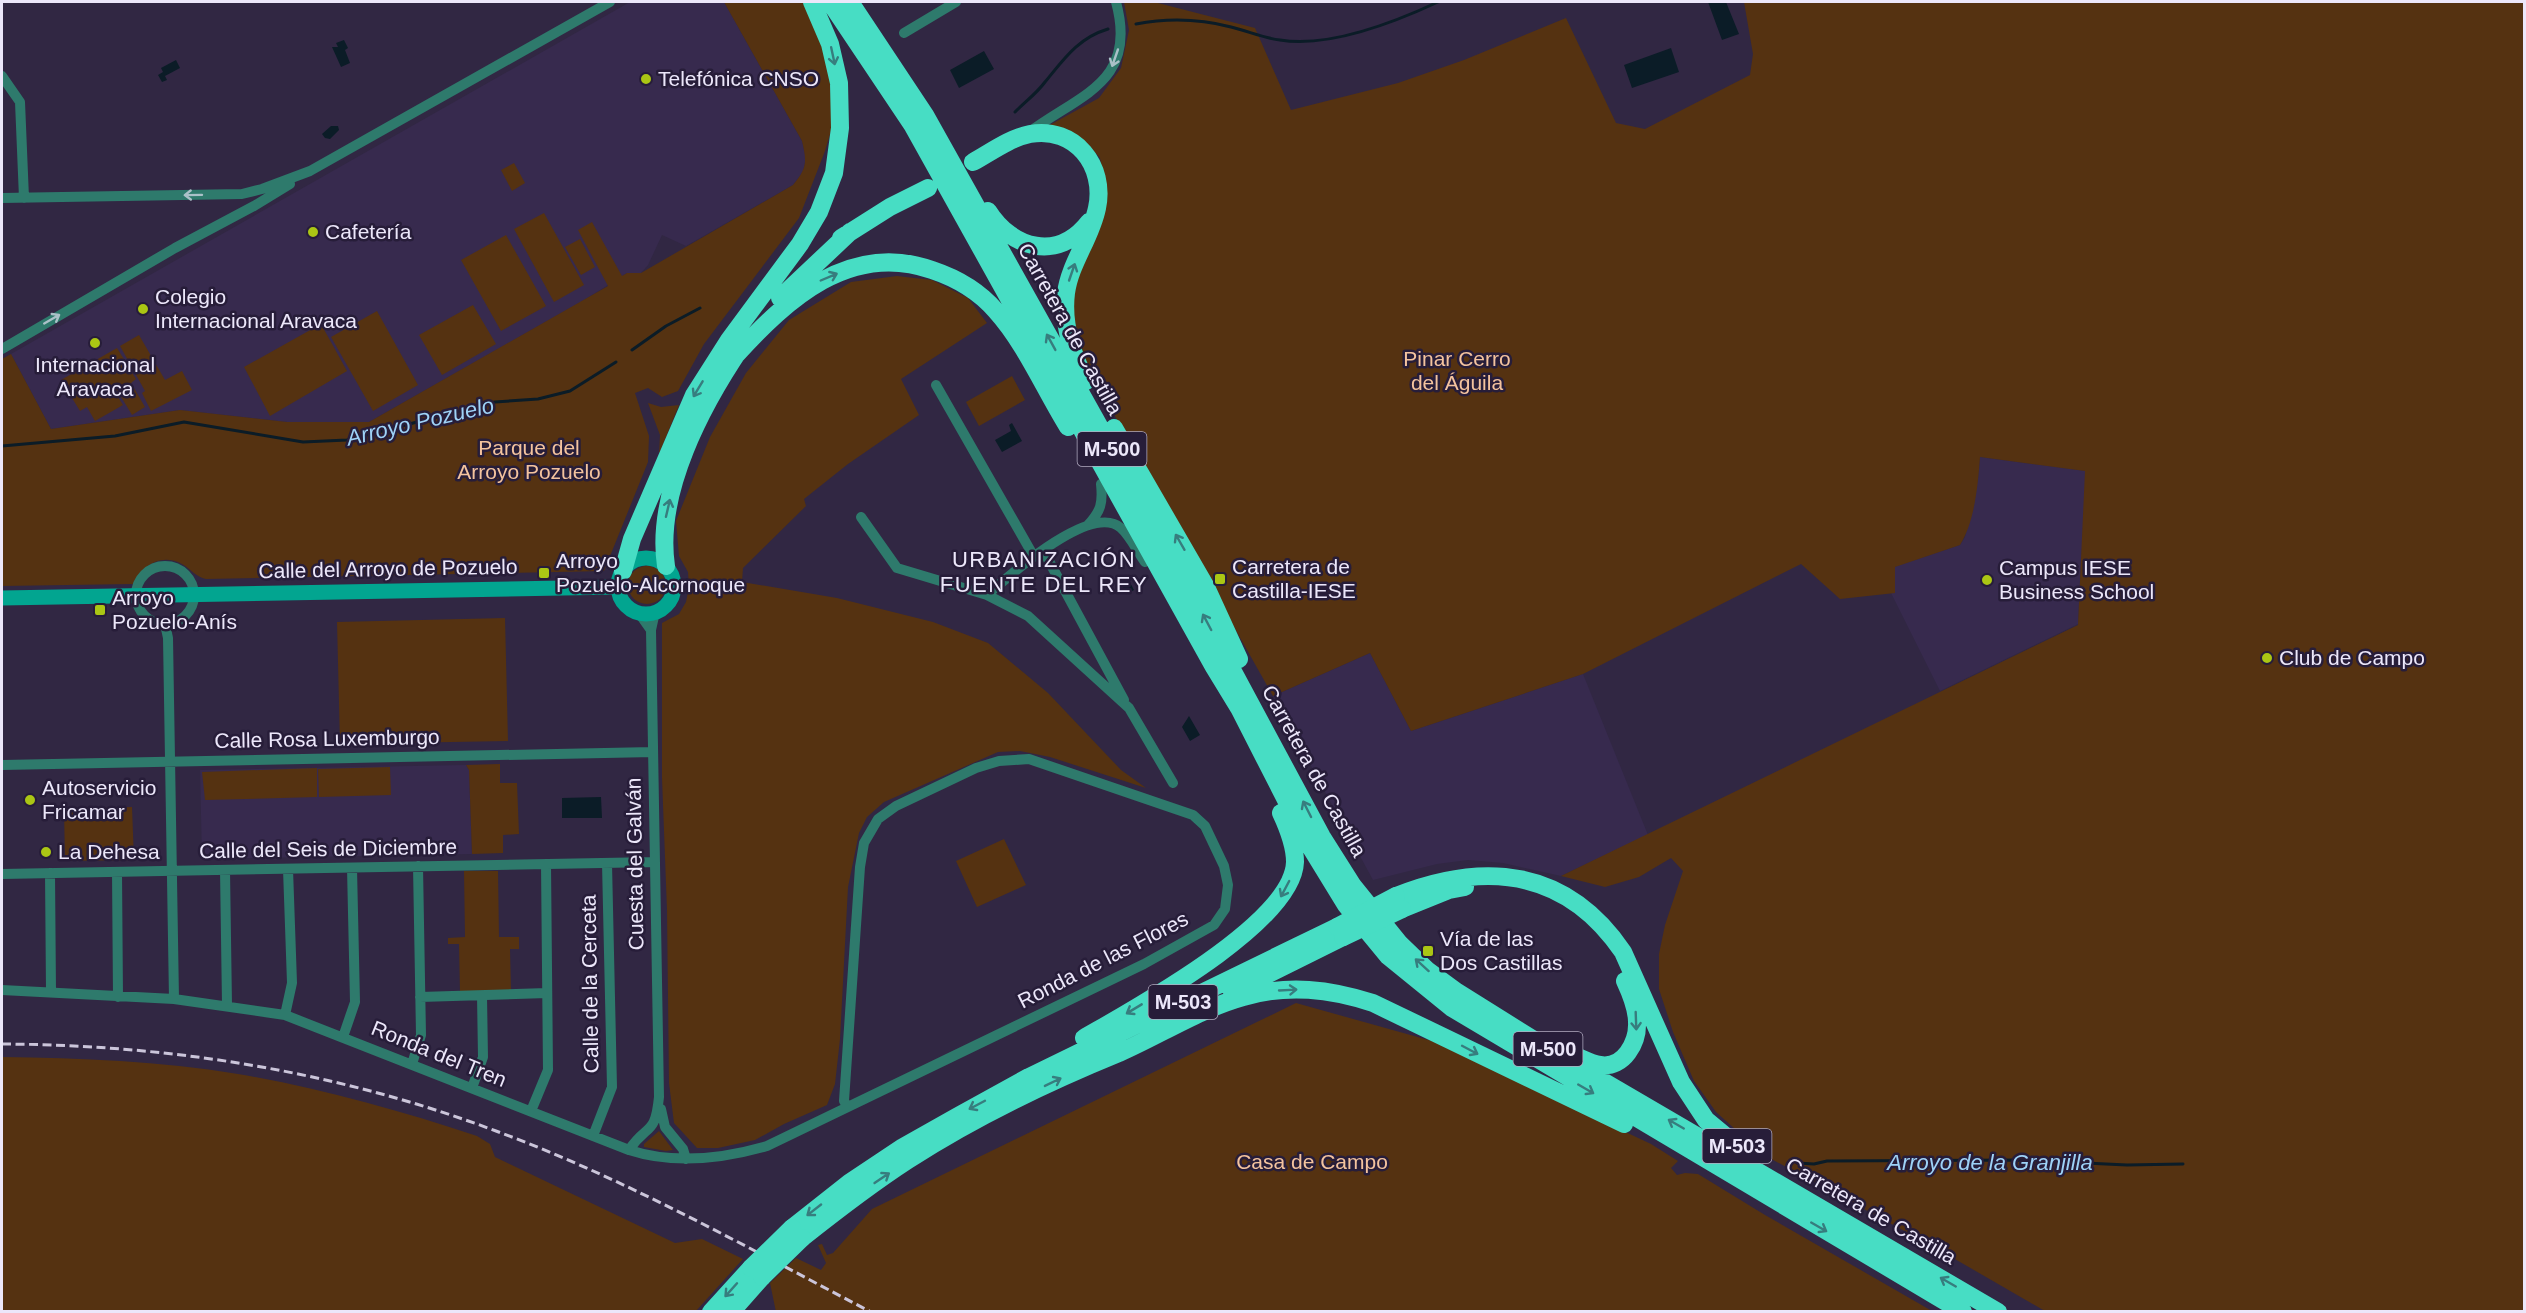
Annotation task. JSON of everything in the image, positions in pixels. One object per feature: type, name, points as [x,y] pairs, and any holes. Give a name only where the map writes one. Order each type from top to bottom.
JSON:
[{"type":"highway","points":[[621,579],[632,539],[682,419],[733,347],[800,244],[819,212],[834,173],[840,128],[839,83],[830,44],[812,2]]},
{"type":"highway","name":"M-500","points":[[818,2],[905,133],[1010,318],[1062,418]]},
{"type":"highway","name":"Carretera de Castilla","points":[[830,2],[913,126],[1182,610],[1239,708],[1326,876],[1361,925],[1388,956],[1452,1008],[1768,1198],[1963,1311]]},
{"type":"highway","name":"Carretera de Castilla","points":[[850,2],[925,115],[1150,517],[1322,837],[1376,917],[1406,950],[1457,992],[1568,1061],[1998,1311]]},
{"type":"highway","name":"M-500","points":[[860,2],[902,81]]},
{"type":"highway","name":"M-500","points":[[925,115],[960,159],[998,225],[1023,243],[1036,246],[1063,243],[1082,231],[1097,211]]},
{"type":"highway","name":"M-500","points":[[973,162],[1022,136],[1051,134],[1079,147],[1093,163],[1099,190],[1097,211],[1066,291],[1066,323],[1069,340],[1085,379],[1216,606],[1295,784]]},
{"type":"highway","points":[[666,566],[664,532],[669,504],[700,415],[733,347],[777,300],[850,232],[928,188]]},
{"type":"highway","name":"M-500","points":[[733,347],[820,280],[863,265],[881,262],[918,265],[968,286],[994,308],[1012,332],[1145,562],[1161,587],[1182,610]]},
{"type":"highway","points":[[1029,1077],[1057,1055],[1170,987],[1248,930],[1282,896],[1291,877],[1295,862],[1286,822],[1214,667]]},
{"type":"highway","name":"M-503","points":[[711,1311],[756,1272],[849,1183],[903,1147],[1029,1077],[1340,932],[1445,879],[1474,876],[1506,876],[1547,887],[1578,903],[1612,935],[1623,952],[1681,1082],[1706,1120],[1750,1157],[1872,1237]]},
{"type":"highway","name":"M-500","points":[[1399,903],[1476,885],[1506,886],[1535,891],[1554,901],[1587,925],[1603,941],[1614,958],[1633,1000],[1637,1022],[1635,1041],[1627,1055],[1616,1063],[1602,1066],[1579,1058],[1491,1004],[1457,992]]},
{"type":"highway","name":"M-503","points":[[797,1233],[910,1159],[964,1128],[1097,1061],[1116,1048],[1340,932]]},
{"type":"highway","name":"M-500","points":[[1097,1061],[1215,1007],[1244,997],[1275,991],[1304,989],[1333,991],[1373,1003],[1407,1017],[1481,1056],[1648,1136],[1729,1181],[1768,1198]]},
{"type":"highway","name":"M-503","points":[[731,1311],[756,1272]]},
{"type":"main road","points":[[644,558],[652,558],[666,566],[671,573],[674,590],[668,603],[656,612],[639,613],[624,603],[621,579],[629,564],[644,558]]},
{"type":"main road","name":"Calle del Arroyo de Pozuelo","points":[[2,598],[194,595],[621,579]]},
{"type":"street","points":[[2,349],[254,206],[310,171],[610,2]]},
{"type":"street","points":[[904,33],[956,2]]},
{"type":"street","points":[[1022,136],[1097,89],[1115,64],[1122,34],[1116,2]]},
{"type":"street","points":[[2,76],[20,102],[24,198]]},
{"type":"street","points":[[2,198],[254,192],[310,171]]},
{"type":"street","points":[[225,194],[230,208],[228,219]]},
{"type":"street","points":[[936,385],[1038,552],[1173,783]]},
{"type":"street","points":[[1088,525],[1099,512],[1103,502],[1101,484]]},
{"type":"street","points":[[861,517],[897,568],[987,595],[1028,616],[1129,708]]},
{"type":"street","points":[[987,595],[1038,552],[1088,525],[1106,522],[1120,527],[1145,562]]},
{"type":"street","points":[[169,567],[186,576],[192,585],[194,595],[190,610],[185,616],[173,623],[165,624],[146,617],[140,611],[136,596],[142,577],[150,570],[169,567]]},
{"type":"street","name":"Cuesta del Galván","points":[[629,1150],[652,1127],[657,1114],[659,1097],[651,630],[656,612]]},
{"type":"street","points":[[639,613],[651,630]]},
{"type":"street","points":[[165,624],[168,638],[174,999]]},
{"type":"street","name":"Calle Rosa Luxemburgo","points":[[2,765],[653,752]]},
{"type":"street","name":"Ronda de las Flores","points":[[1029,759],[1193,815],[1205,826],[1224,866],[1227,885],[1225,909],[1214,925],[1144,964],[847,1106],[844,1101],[860,867],[864,843],[878,819],[896,806],[976,768],[999,761],[1029,759]]},
{"type":"street","name":"Calle del Seis de Diciembre","points":[[2,874],[655,862]]},
{"type":"street","name":"Calle de la Cerceta","points":[[593,1136],[612,1087],[607,863]]},
{"type":"street","points":[[531,1111],[548,1070],[546,864]]},
{"type":"street","points":[[412,1064],[422,1035],[418,866]]},
{"type":"street","points":[[343,1037],[355,1002],[352,867]]},
{"type":"street","points":[[285,1014],[292,983],[288,869]]},
{"type":"street","points":[[225,870],[227,1005]]},
{"type":"street","points":[[117,872],[118,997]]},
{"type":"street","points":[[50,873],[51,992]]},
{"type":"street","name":"Ronda del Tren","points":[[2,990],[174,999],[285,1014],[629,1150],[654,1157],[724,1158],[767,1146],[847,1106]]},
{"type":"street","points":[[420,997],[547,993]]},
{"type":"street","points":[[472,1088],[483,1057],[482,996]]},
{"type":"street","name":"Cuesta del Galván","points":[[659,1097],[665,1127],[683,1149],[686,1159]]},
{"type":"shaded area","points":[[630,2],[724,2],[802,141],[806,158],[803,172],[793,185],[686,246],[662,235],[648,265],[641,273],[627,273],[581,302],[369,422],[287,422],[180,410],[51,429],[11,354]]},
{"type":"shaded area","name":"Campus IESE Business School","points":[[1980,457],[2086,471],[2078,624],[1940,691],[1891,593],[1895,593],[1894,567],[1960,545],[1965,537],[1978,478]]},
{"type":"shaded area","points":[[1370,653],[1411,731],[1583,674],[1648,835],[1561,876],[1503,863],[1468,860],[1437,864],[1373,880],[1273,696]]},
{"type":"shaded area","points":[[466,765],[469,770],[472,854],[202,859],[200,770]]},
{"type":"green space","name":"Parque del Arroyo Pozuelo","points":[[724,2],[805,2],[828,57],[833,124],[799,218],[704,344],[678,391],[662,397],[648,388],[635,393],[649,436],[648,462],[604,571],[206,579],[199,577],[182,564],[160,560],[147,566],[133,584],[2,586],[2,359],[11,354],[51,429],[180,410],[287,422],[369,422],[608,286],[578,230],[592,222],[622,276],[627,273],[641,273],[793,185],[805,164],[802,141]]},
{"type":"green space","name":"Club de Campo","points":[[1124,2],[1154,2],[1255,28],[1291,110],[1398,83],[1464,60],[1566,18],[1616,123],[1645,129],[1750,75],[1753,54],[1744,2],[2524,2],[2524,1311],[2045,1311],[1934,1247],[1764,1155],[1716,1112],[1694,1081],[1673,1032],[1659,989],[1659,954],[1665,925],[1683,871],[1671,858],[1639,877],[1605,887],[1561,876],[2078,625],[2085,471],[1980,457],[1972,514],[1960,545],[1895,567],[1895,593],[1840,599],[1801,564],[1583,674],[1411,731],[1370,653],[1273,696],[1094,379],[1074,338],[1074,282],[1107,196],[1100,158],[1087,143],[1067,129],[1048,126],[1099,98],[1121,68],[1129,30]]},
{"type":"green space","points":[[514,163],[525,183],[512,191],[501,170]]},
{"type":"green space","points":[[544,213],[584,285],[554,302],[514,229]]},
{"type":"green space","points":[[506,235],[546,306],[501,331],[461,260]]},
{"type":"green space","points":[[580,239],[595,267],[581,275],[565,247]]},
{"type":"green space","points":[[897,276],[932,280],[968,298],[987,323],[901,379],[919,415],[848,464],[804,499],[806,506],[743,568],[742,582],[837,598],[933,622],[988,643],[1048,693],[1121,770],[1146,788],[1050,757],[1020,751],[998,752],[884,802],[867,817],[859,833],[848,887],[840,1039],[835,1084],[827,1105],[755,1140],[718,1148],[697,1148],[674,1123],[669,1083],[667,910],[662,778],[662,623],[679,614],[686,602],[689,587],[688,572],[679,556],[676,521],[710,437],[746,373],[789,320],[851,282]]},
{"type":"green space","points":[[473,305],[496,344],[442,375],[419,335]]},
{"type":"green space","points":[[377,311],[418,385],[373,411],[331,337]]},
{"type":"green space","points":[[321,324],[347,371],[270,416],[244,367]]},
{"type":"green space","points":[[139,335],[165,380],[182,371],[192,390],[151,411],[142,393],[145,391],[120,346]]},
{"type":"green space","points":[[117,348],[136,379],[131,383],[145,407],[132,415],[117,390],[115,392],[123,405],[95,421],[87,407],[80,411],[61,380]]},
{"type":"green space","points":[[1012,376],[1025,400],[979,426],[966,402]]},
{"type":"green space","points":[[648,403],[661,407],[679,405],[659,454],[660,435]]},
{"type":"green space","points":[[647,566],[660,572],[666,585],[660,598],[647,604],[634,598],[628,585],[634,572]]},
{"type":"green space","points":[[505,618],[508,741],[340,744],[337,622]]},
{"type":"green space","points":[[500,764],[500,783],[517,783],[519,834],[503,835],[503,853],[472,854],[469,770],[466,765]]},
{"type":"green space","points":[[390,767],[391,795],[319,797],[318,769]]},
{"type":"green space","points":[[317,768],[317,797],[205,800],[202,772]]},
{"type":"green space","points":[[132,807],[134,860],[65,861],[64,809]]},
{"type":"green space","points":[[1004,839],[1026,885],[977,907],[956,861]]},
{"type":"green space","points":[[464,871],[498,871],[499,937],[519,937],[519,949],[510,949],[511,992],[460,993],[459,944],[448,944],[448,938],[465,937]]},
{"type":"green space","name":"Casa de Campo","points":[[1296,1003],[1432,1041],[1651,1144],[1678,1161],[1671,1168],[1677,1175],[1698,1174],[1932,1311],[776,1312],[770,1283],[796,1258],[821,1270],[826,1263],[818,1245],[822,1244],[827,1255],[833,1253],[872,1209]]},
{"type":"green space","points":[[2,1057],[120,1061],[179,1066],[238,1074],[358,1100],[477,1136],[490,1144],[495,1157],[675,1243],[702,1239],[743,1259],[696,1311],[2,1311]]},
{"type":"green space","points":[[659,1131],[673,1150],[644,1147],[644,1144]]},
{"type":"water","points":[[1708,2],[1726,2],[1739,34],[1722,40]]},
{"type":"water","points":[[344,40],[348,48],[345,50],[350,63],[341,67],[332,47],[338,47],[336,43]]},
{"type":"water","points":[[1671,48],[1679,72],[1632,88],[1624,65]]},
{"type":"water","points":[[984,51],[994,69],[959,88],[950,70]]},
{"type":"water","points":[[176,60],[180,68],[165,76],[167,80],[162,82],[158,75],[163,72],[161,68]]},
{"type":"water","points":[[331,126],[338,126],[339,130],[330,139],[325,138],[322,134]]},
{"type":"water","points":[[1012,423],[1022,441],[1002,452],[995,440],[1011,431],[1009,425]]},
{"type":"water","points":[[1126,575],[1134,590],[1127,594],[1118,579]]},
{"type":"water","points":[[1189,716],[1200,735],[1190,741],[1182,727]]},
{"type":"water","points":[[601,797],[602,818],[562,818],[562,798]]},
{"type":"waterway","name":"Arroyo Pozuelo","points":[[1136,24],[1196,21],[1219,24],[1274,39],[1319,40],[1361,32],[1402,18],[1438,2]]},
{"type":"waterway","name":"Arroyo Pozuelo","points":[[1015,112],[1038,90],[1072,50],[1088,38],[1108,29]]},
{"type":"waterway","name":"Arroyo Pozuelo","points":[[632,350],[666,326],[700,308]]},
{"type":"waterway","name":"Arroyo Pozuelo","points":[[2,446],[115,436],[184,422],[303,442],[347,440],[495,402],[538,399],[570,391],[616,362]]},
{"type":"waterway","name":"Arroyo de la Granjilla","points":[[1797,1163],[2022,1160],[2127,1165],[2183,1164]]},
{"type":"railway","points":[[2,1044],[128,1050],[252,1065],[314,1077],[436,1110],[544,1150],[639,1192],[871,1312]]},
{"type":"place","name":"Telefónica CNSO","points":[[646,79]]},
{"type":"place","name":"Cafetería","points":[[313,232]]},
{"type":"place","name":"Colegio Internacional Aravaca","points":[[143,309]]},
{"type":"place","name":"Internacional Aravaca","points":[[95,343]]},
{"type":"place","name":"Arroyo Pozuelo-Alcornoque","points":[[544,573]]},
{"type":"place","name":"Carretera de Castilla-IESE","points":[[1220,579]]},
{"type":"place","name":"Campus IESE Business School","points":[[1987,580]]},
{"type":"place","name":"Arroyo Pozuelo-Anís","points":[[100,610]]},
{"type":"place","name":"Club de Campo","points":[[2267,658]]},
{"type":"place","name":"Autoservicio Fricamar","points":[[30,800]]},
{"type":"place","name":"La Dehesa","points":[[46,852]]},
{"type":"place","name":"Vía de las Dos Castillas","points":[[1428,951]]},
{"type":"district","name":"URBANIZACIÓN FUENTE DEL REY","points":[[1044,572]]},
{"type":"park label","name":"Pinar Cerro del Águila","points":[[1457,371]]}]
